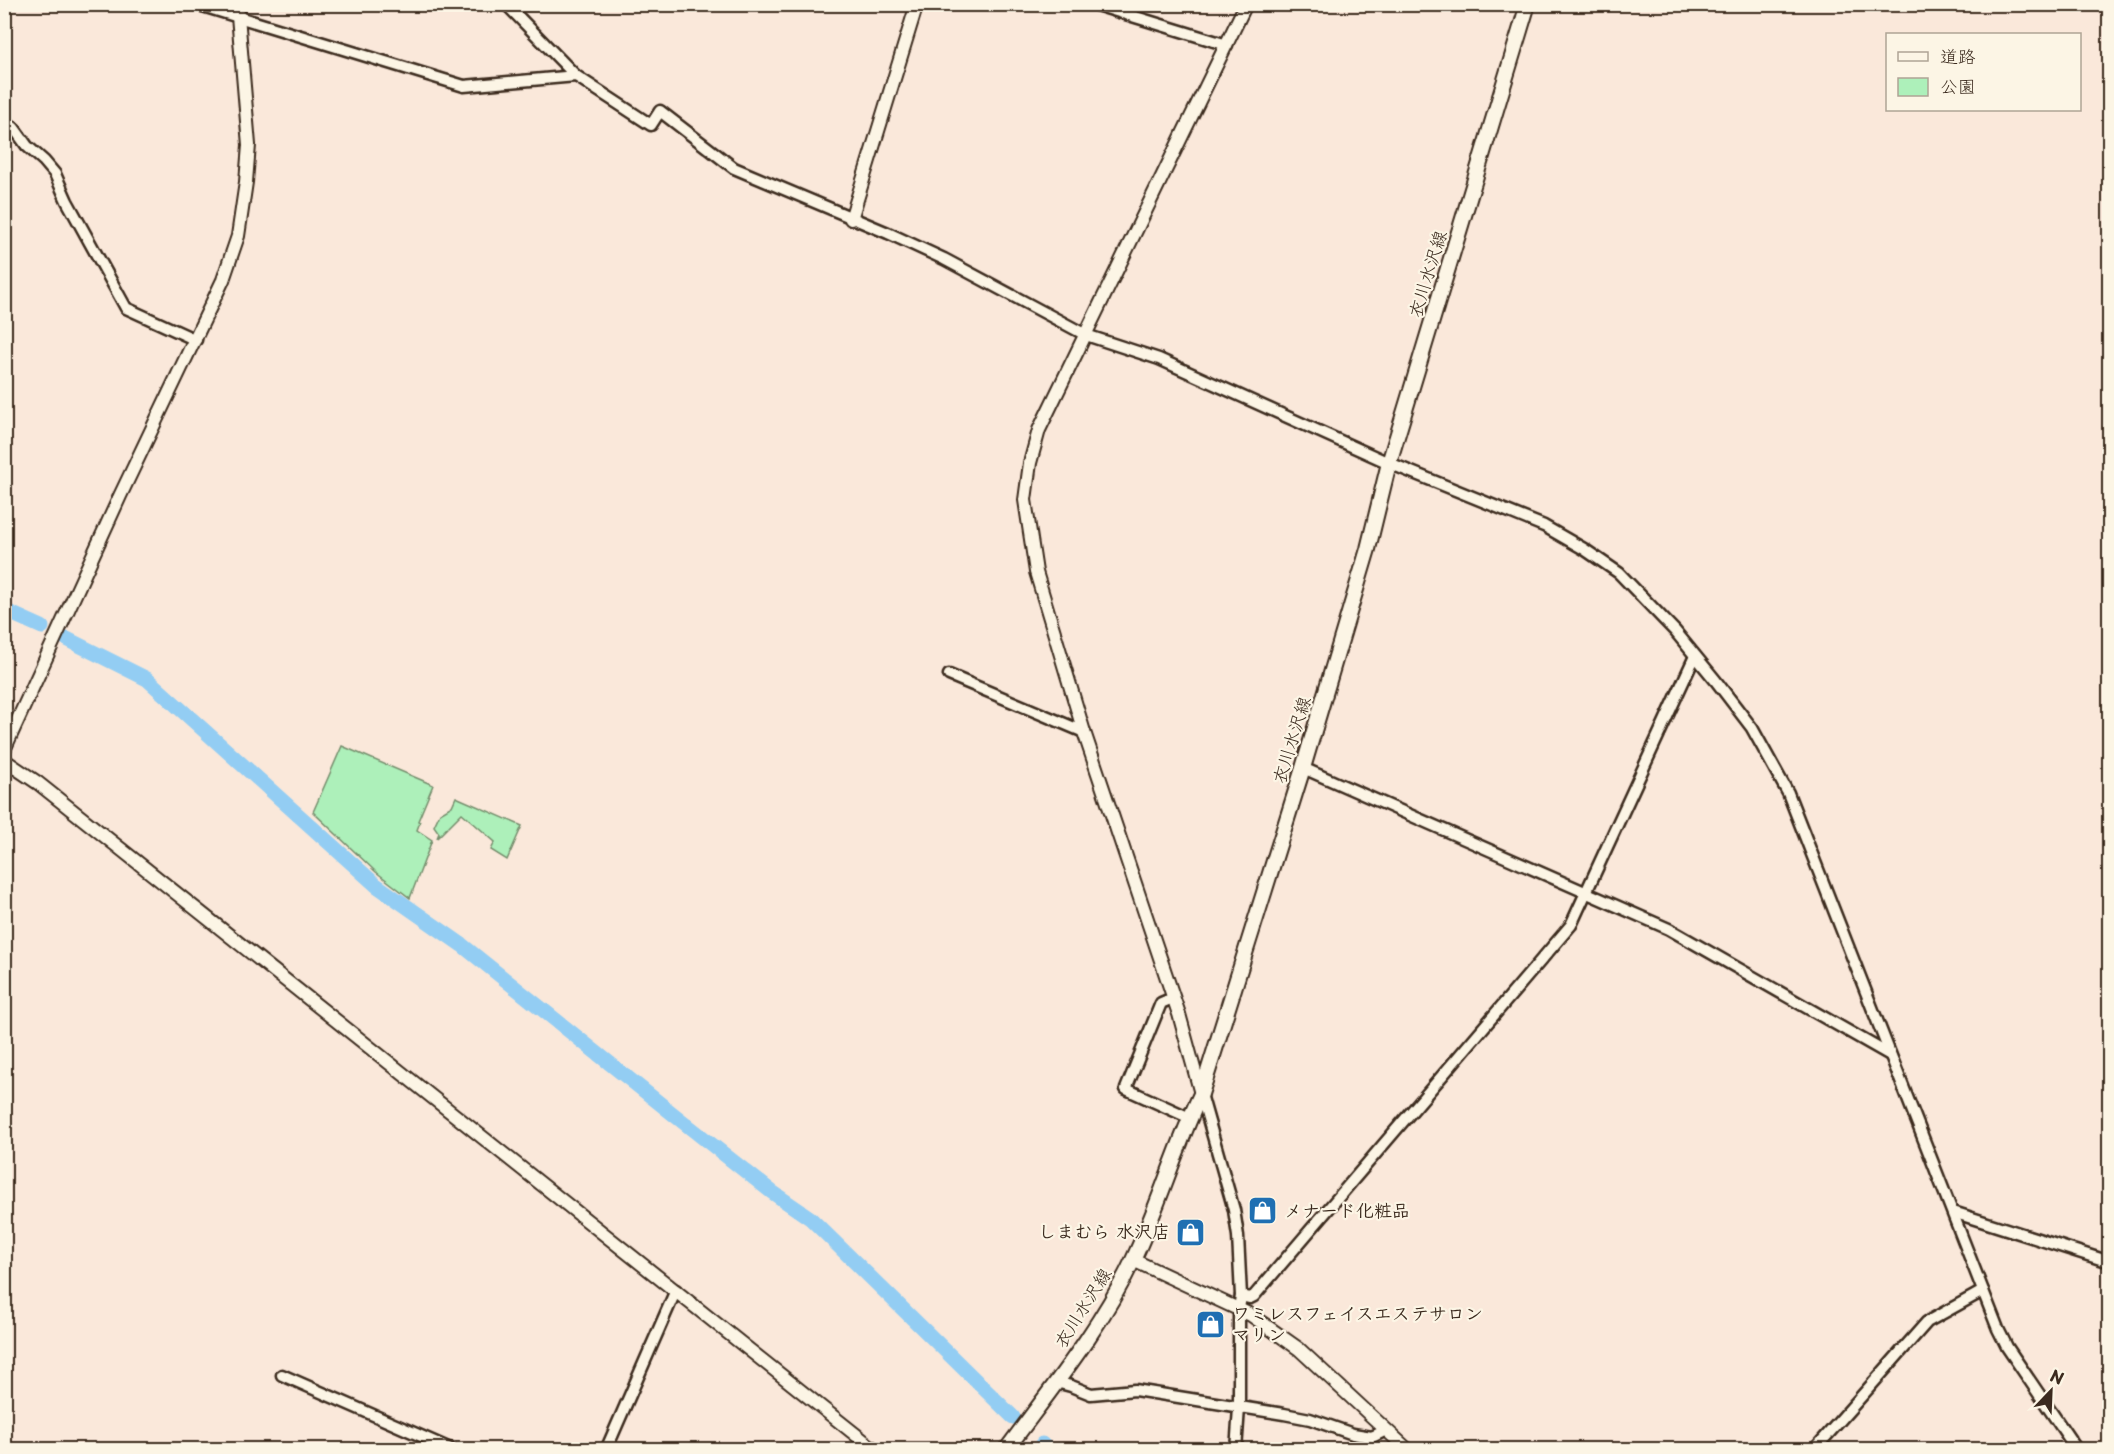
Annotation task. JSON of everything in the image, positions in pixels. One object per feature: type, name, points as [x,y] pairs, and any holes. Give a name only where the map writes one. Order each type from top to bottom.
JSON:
[{"type":"main road","name":"衣川水沢線","points":[[1006,1449],[1098,1323],[1133,1260],[1201,1094],[1303,768],[1368,549],[1389,463],[1528,4]]},
{"type":"street","points":[[196,4],[237,11],[464,87],[576,76]]},
{"type":"street","points":[[507,4],[576,76],[651,125],[660,111],[734,168],[944,259],[1086,336],[1159,359],[1389,463],[1544,526],[1619,573],[1675,631],[1734,702],[1752,728],[1788,793],[2007,1347],[2078,1449]]},
{"type":"street","points":[[851,219],[917,4]]},
{"type":"street","points":[[1094,4],[1227,45]]},
{"type":"street","points":[[1236,1449],[1239,1408],[1240,1296],[1238,1236],[1234,1210],[1173,998],[1084,732],[1036,573],[1025,500],[1030,463],[1039,430],[1246,4]]},
{"type":"street","points":[[4,750],[120,496],[196,340],[223,280],[238,236],[249,145],[237,11]]},
{"type":"street","points":[[4,120],[15,128],[27,146],[55,174],[67,201],[126,308],[196,340]]},
{"type":"street","points":[[1240,1296],[1250,1298],[1254,1296],[1554,947],[1577,915],[1695,656]]},
{"type":"street","points":[[949,675],[1084,732]]},
{"type":"street","points":[[4,760],[38,783],[875,1449]]},
{"type":"street","points":[[1303,768],[1669,929],[1890,1055]]},
{"type":"street","points":[[1173,998],[1161,1004],[1126,1089],[1190,1118]]},
{"type":"street","points":[[1953,1212],[2109,1262]]},
{"type":"street","points":[[1133,1260],[1251,1315],[1299,1349],[1408,1449]]},
{"type":"street","points":[[606,1449],[675,1290]]},
{"type":"street","points":[[1814,1449],[1928,1322],[1983,1291]]},
{"type":"street","points":[[282,1375],[453,1449]]},
{"type":"street","points":[[1056,1382],[1091,1394],[1136,1390],[1310,1419],[1353,1434],[1372,1437],[1386,1430]]},
{"type":"green space","points":[[342,746],[433,785],[418,821],[420,822],[417,830],[432,840],[410,898],[376,872],[313,812]]},
{"type":"green space","points":[[456,797],[522,826],[507,860],[491,850],[495,842],[462,813],[437,838],[439,833],[434,826],[440,813],[452,806]]},
{"type":"waterway","points":[[4,610],[42,627]]},
{"type":"waterway","points":[[67,639],[147,679],[376,885],[462,945],[772,1192],[810,1218],[1013,1417]]},
{"type":"waterway","points":[[1042,1444],[1048,1450]]},
{"type":"place","name":"メナード化粧品","points":[[1263,1211]]},
{"type":"place","name":"しまむら 水沢店","points":[[1191,1232]]},
{"type":"place","name":"ワミレスフェイスエステサロン マリン","points":[[1211,1324]]}]
